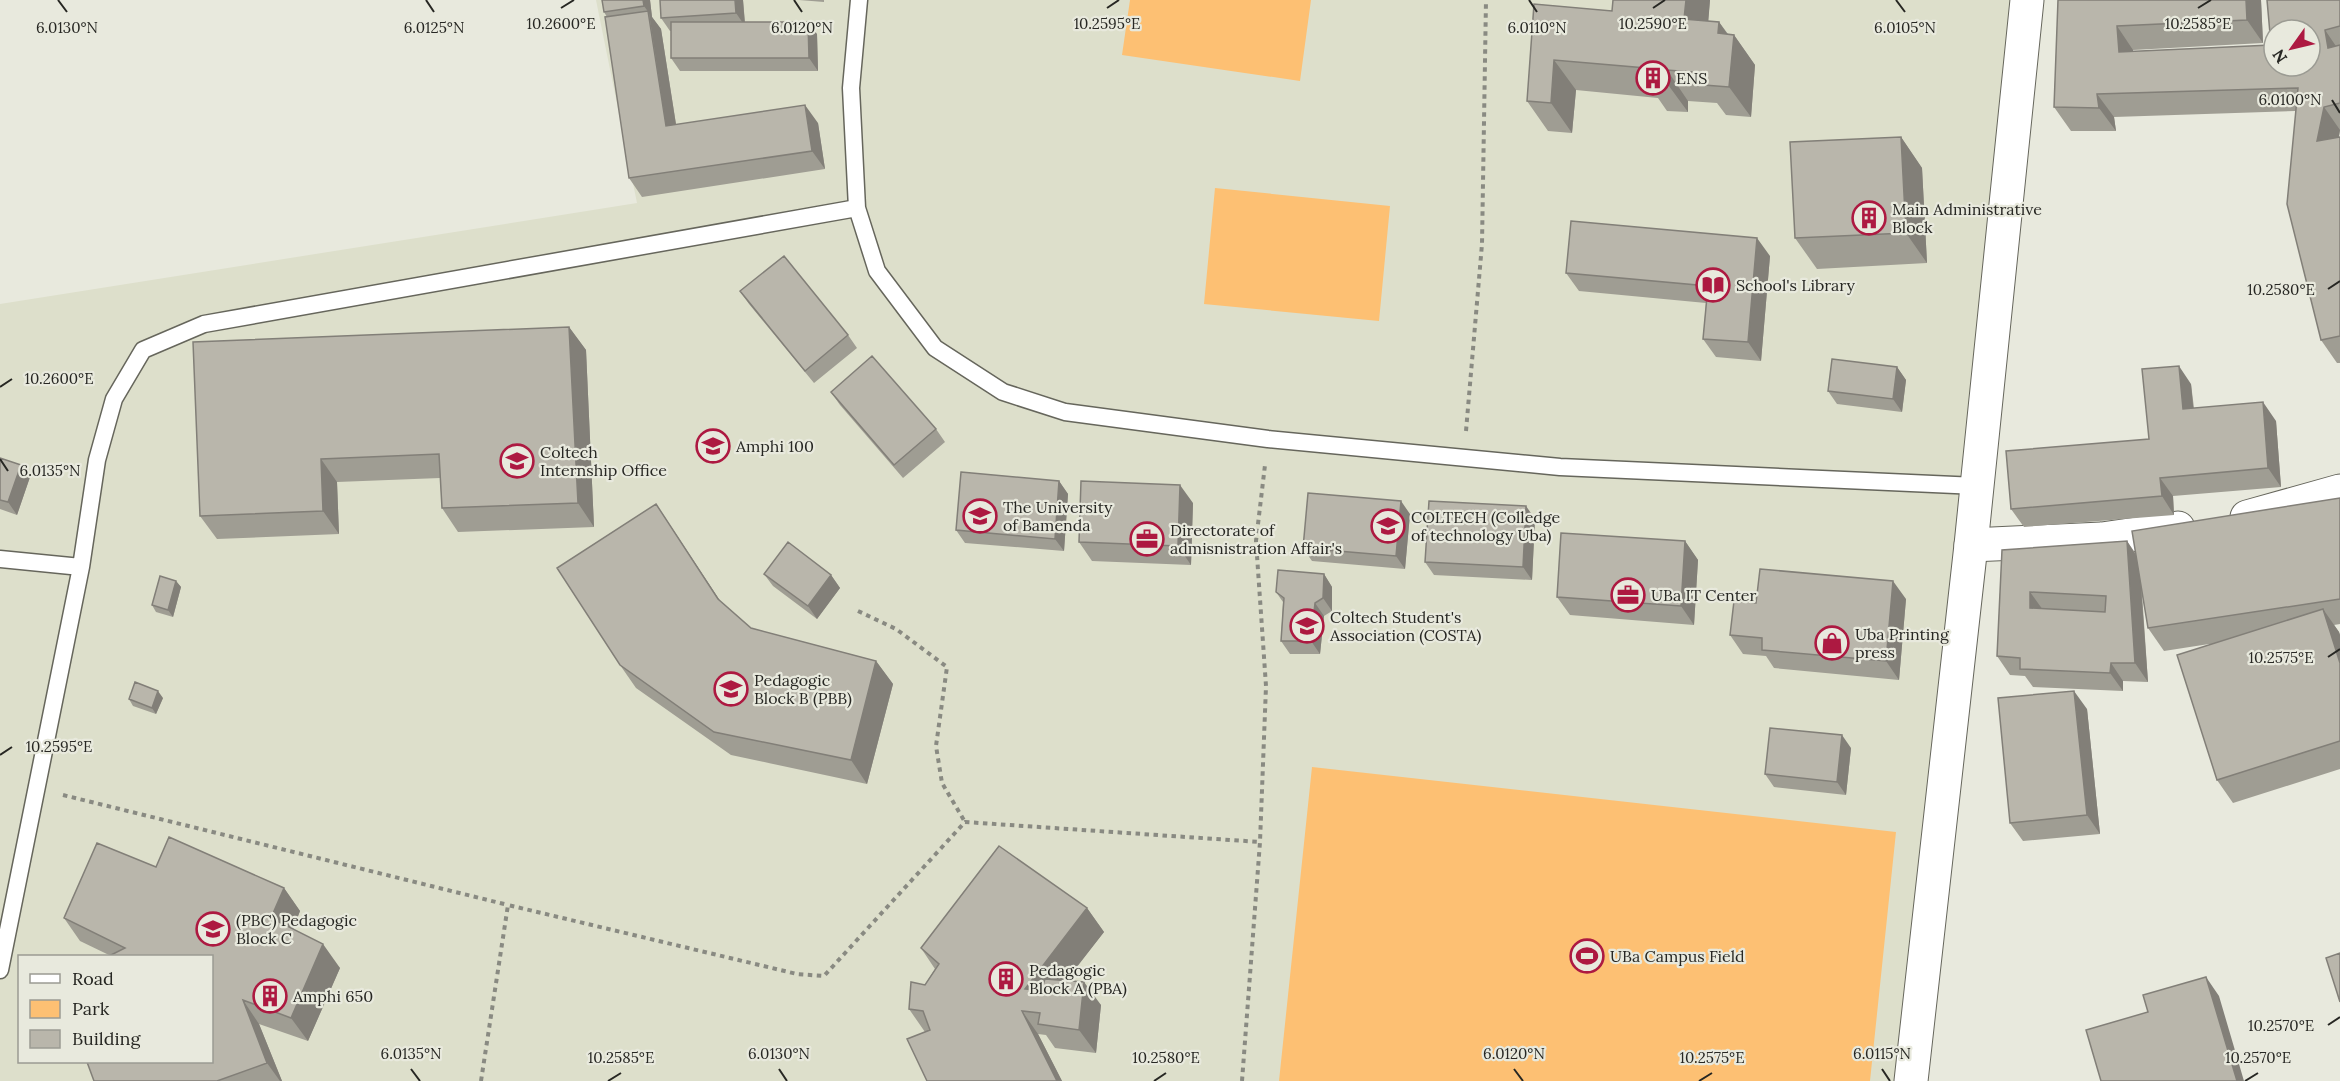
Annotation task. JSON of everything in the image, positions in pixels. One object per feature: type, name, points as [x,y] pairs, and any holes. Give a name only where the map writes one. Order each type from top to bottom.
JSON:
[{"type":"street","points":[[1911,1081],[1971,545],[2027,0]]},
{"type":"street","points":[[1971,545],[2102,539],[2256,516],[2340,491]]},
{"type":"lane","points":[[859,0],[851,88],[857,208],[877,271],[935,348],[1003,392],[1065,412],[1268,439],[1464,458],[1560,467],[1977,486]]},
{"type":"lane","points":[[0,970],[81,567],[97,460],[114,399],[143,350],[204,324],[857,208]]},
{"type":"lane","points":[[0,558],[81,567]]},
{"type":"path","points":[[1464,458],[1482,244],[1486,0]]},
{"type":"path","points":[[1242,1081],[1260,842],[1266,686],[1256,541],[1268,439]]},
{"type":"path","points":[[858,611],[896,629],[947,667],[936,746],[942,783],[965,822]]},
{"type":"path","points":[[36,788],[797,974],[824,976],[965,822]]},
{"type":"path","points":[[965,822],[1260,842]]},
{"type":"path","points":[[481,1081],[508,905]]},
{"type":"shaded area","name":"The University of Bamenda","points":[[596,0],[2017,0],[1905,1081],[0,1081],[0,304],[637,203]]},
{"type":"green space","points":[[1130,0],[1311,0],[1300,81],[1122,55]]},
{"type":"green space","points":[[1215,188],[1390,206],[1379,321],[1204,304]]},
{"type":"green space","name":"UBa Campus Field","points":[[1312,767],[1896,832],[1870,1081],[1279,1081]]},
{"type":"building","points":[[602,0],[643,0],[644,6],[604,12]]},
{"type":"building","points":[[660,0],[735,0],[736,13],[661,18]]},
{"type":"building","points":[[1613,0],[1686,0],[1684,19],[1719,22],[1718,33],[1734,35],[1729,87],[1704,85],[1705,73],[1667,70],[1666,82],[1645,80],[1646,68],[1554,60],[1551,103],[1527,101],[1534,4],[1612,11]]},
{"type":"building","points":[[2058,0],[2246,0],[2247,20],[2117,26],[2119,52],[2262,45],[2262,78],[2322,78],[2322,18],[2269,18],[2267,0],[2340,0],[2340,26],[2325,30],[2328,48],[2340,45],[2340,103],[2324,107],[2317,141],[2340,137],[2340,336],[2321,340],[2287,204],[2298,88],[2097,94],[2099,108],[2054,107]]},
{"type":"building","points":[[648,11],[666,126],[805,105],[812,151],[629,178],[605,17]]},
{"type":"building","points":[[671,22],[808,22],[809,58],[671,58]]},
{"type":"building","points":[[1901,137],[1906,233],[1795,238],[1790,142]]},
{"type":"building","points":[[1571,221],[1757,238],[1748,342],[1703,339],[1708,286],[1566,273]]},
{"type":"building","points":[[784,256],[848,335],[805,371],[740,291]]},
{"type":"building","points":[[569,327],[578,503],[442,508],[439,454],[321,459],[323,511],[200,516],[193,342]]},
{"type":"building","points":[[872,356],[936,429],[894,465],[831,392]]},
{"type":"building","points":[[1832,359],[1897,367],[1893,399],[1828,391]]},
{"type":"building","points":[[2179,366],[2183,409],[2263,402],[2268,468],[2160,478],[2162,496],[2011,509],[2006,451],[2149,439],[2142,369]]},
{"type":"building","points":[[0,458],[21,465],[8,502],[0,500]]},
{"type":"building","points":[[961,472],[1059,481],[1055,539],[956,530]]},
{"type":"building","points":[[1081,481],[1180,485],[1178,546],[1079,542]]},
{"type":"building","points":[[1308,493],[1401,501],[1396,556],[1303,548]]},
{"type":"building","points":[[2340,498],[2340,599],[2148,628],[2132,531]]},
{"type":"building","points":[[1429,501],[1526,506],[1523,567],[1425,562]]},
{"type":"building","points":[[656,504],[718,599],[751,628],[876,661],[851,760],[714,732],[620,665],[557,568]]},
{"type":"building","points":[[1561,533],[1685,541],[1681,606],[1557,597]]},
{"type":"building","points":[[2127,541],[2135,663],[2111,663],[2110,673],[2020,669],[2020,658],[1997,656],[2002,550]],"holes":[[[2030,592],[2106,596],[2105,612],[2030,608]]]},
{"type":"building","points":[[788,542],[831,575],[808,606],[764,574]]},
{"type":"building","points":[[1760,569],[1893,581],[1886,661],[1762,650],[1762,638],[1730,635],[1734,601],[1756,603]]},
{"type":"building","points":[[1278,570],[1324,574],[1323,598],[1315,603],[1311,641],[1281,641],[1284,598],[1276,592]]},
{"type":"building","points":[[160,576],[176,581],[168,610],[152,605]]},
{"type":"building","points":[[2323,609],[2340,663],[2340,741],[2217,780],[2177,655]]},
{"type":"building","points":[[135,682],[158,691],[152,708],[129,699]]},
{"type":"building","points":[[2074,691],[2087,815],[2010,823],[1998,698]]},
{"type":"building","points":[[1770,728],[1842,735],[1837,782],[1765,774]]},
{"type":"building","name":"Amphi 650","points":[[169,837],[284,888],[271,918],[323,944],[291,1018],[243,1000],[267,1063],[217,1081],[94,1081],[87,1063],[213,1063],[213,955],[111,955],[125,948],[64,918],[97,843],[156,867]]},
{"type":"building","name":"Pedagogic Block A (PBA)","points":[[999,846],[1087,908],[1025,989],[1041,991],[1045,979],[1084,982],[1079,1030],[1038,1024],[1040,1013],[1022,1011],[1057,1081],[927,1081],[907,1039],[930,1030],[923,1011],[909,1009],[911,982],[925,985],[939,964],[921,948]]},
{"type":"building","points":[[2340,953],[2340,1002],[2326,958]]},
{"type":"building","points":[[2206,977],[2237,1081],[2101,1081],[2086,1030],[2148,1012],[2143,995]]},
{"type":"place","name":"ENS","points":[[1653,78]]},
{"type":"place","name":"Main Administrative Block","points":[[1869,218]]},
{"type":"place","name":"School's Library","points":[[1713,285]]},
{"type":"place","name":"Amphi 100","points":[[713,446]]},
{"type":"place","name":"Coltech Internship Office","points":[[517,461]]},
{"type":"place","name":"The University of Bamenda","points":[[980,516]]},
{"type":"place","name":"COLTECH (Colledge of technology Uba)","points":[[1388,526]]},
{"type":"place","name":"Directorate of admisnistration Affair's","points":[[1147,539]]},
{"type":"place","name":"UBa IT Center","points":[[1628,595]]},
{"type":"place","name":"Coltech Student's Association (COSTA)","points":[[1307,626]]},
{"type":"place","name":"Uba Printing press","points":[[1832,643]]},
{"type":"place","name":"Pedagogic Block B (PBB)","points":[[731,689]]},
{"type":"place","name":"(PBC) Pedagogic Block C","points":[[213,929]]},
{"type":"place","name":"UBa Campus Field","points":[[1587,956]]},
{"type":"place","name":"Pedagogic Block A (PBA)","points":[[1006,979]]},
{"type":"place","name":"Amphi 650","points":[[270,996]]}]
